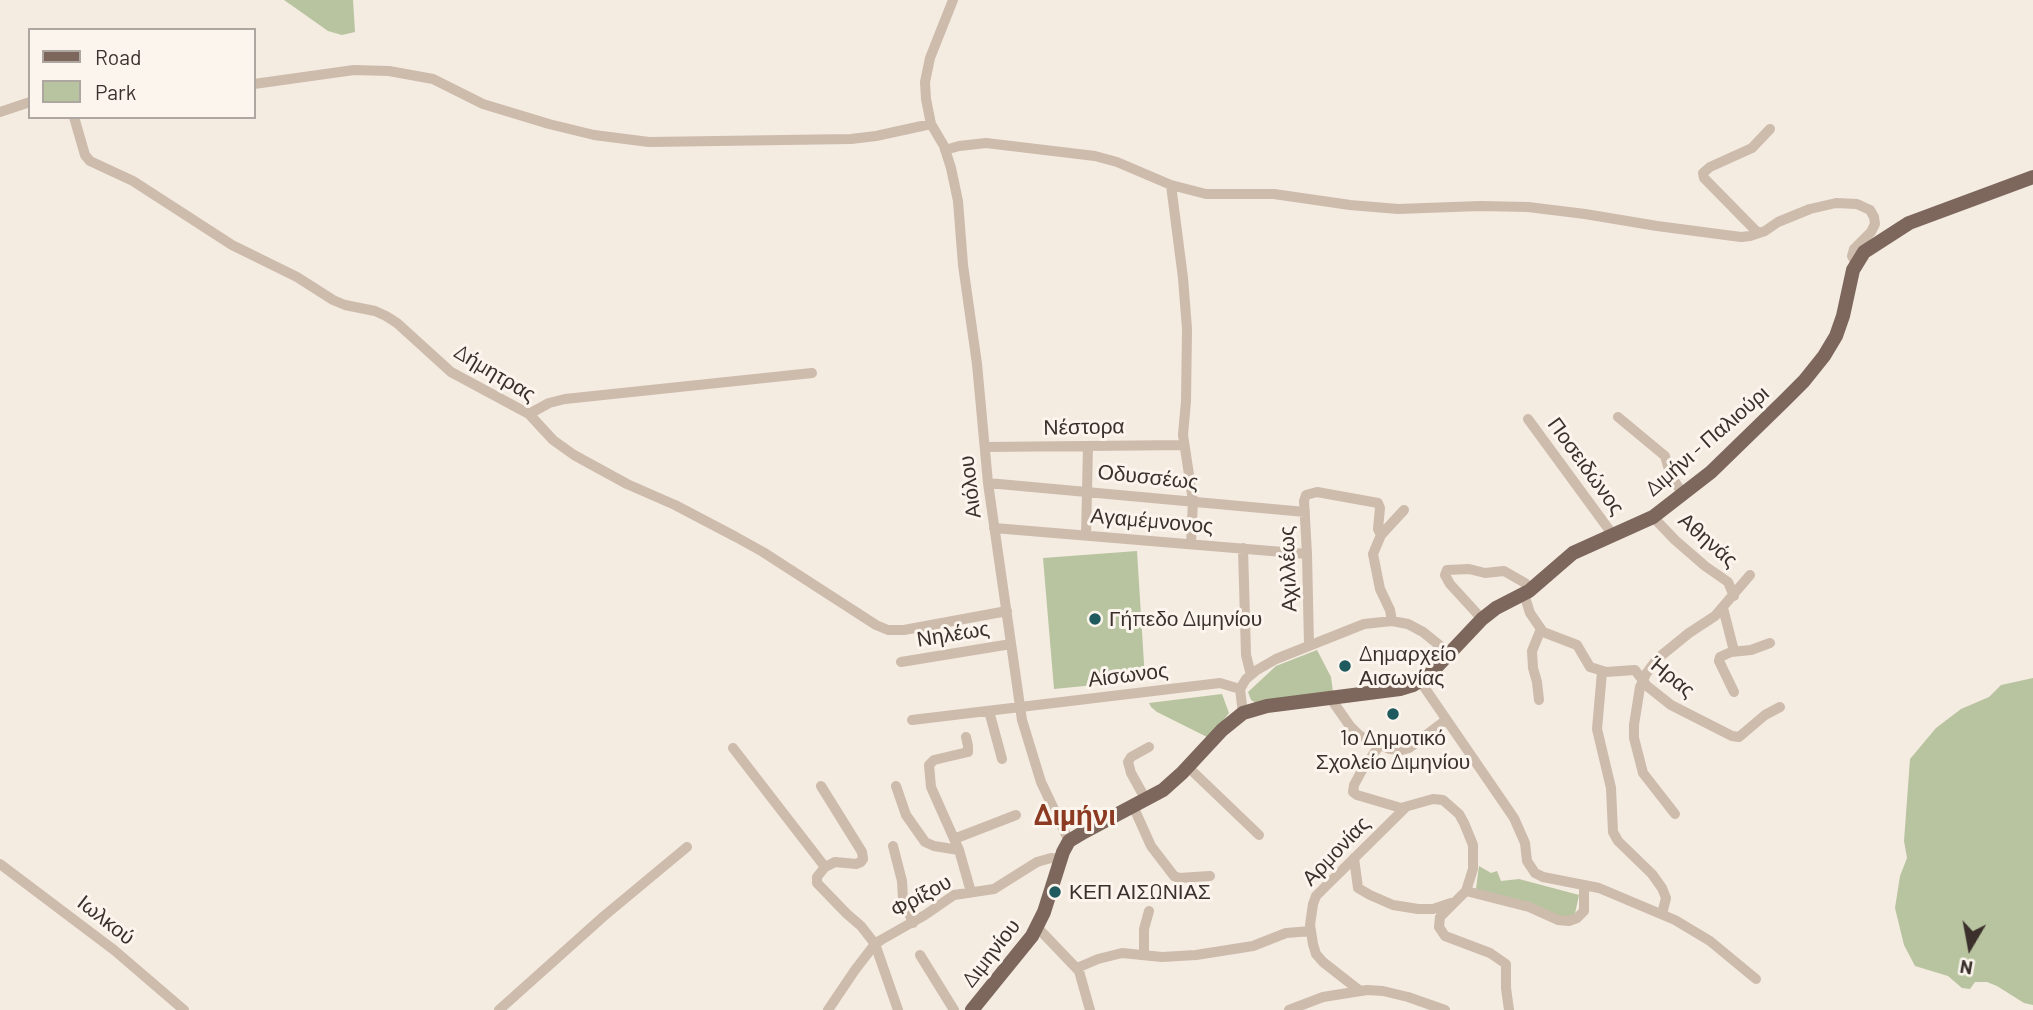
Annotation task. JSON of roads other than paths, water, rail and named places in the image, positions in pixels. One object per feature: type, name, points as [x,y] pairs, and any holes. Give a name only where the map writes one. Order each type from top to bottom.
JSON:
[{"type":"main road","points":[[1856,263],[1864,252],[1909,223],[2033,177]]},
{"type":"main road","name":"Διμήνι - Παλιούρι","points":[[1069,841],[1174,781],[1222,730],[1243,713],[1267,706],[1400,689],[1420,681],[1429,675],[1482,619],[1496,608],[1528,591],[1573,553],[1653,517],[1711,472],[1804,381],[1824,356],[1841,324],[1856,263]]},
{"type":"main road","name":"Διμηνίου","points":[[981,1006],[1037,927],[1060,859],[1069,841]]},
{"type":"street","name":"Αιόλου","points":[[953,0],[928,70],[925,82],[926,99],[931,124],[945,150],[958,201],[988,483],[1020,707],[1034,764],[1069,841]]},
{"type":"street","points":[[256,84],[354,70],[407,74],[433,79],[483,104],[549,124],[594,135],[649,142],[851,139],[931,124]]},
{"type":"street","points":[[0,112],[28,103]]},
{"type":"street","name":"Δήμητρας","points":[[75,119],[85,155],[90,162],[133,181],[232,245],[298,277],[333,300],[386,316],[452,372],[529,414],[553,440],[574,455],[736,537],[881,628],[904,630],[1007,611]]},
{"type":"street","points":[[1758,233],[1704,178],[1703,173],[1710,167],[1752,148],[1770,129]]},
{"type":"street","points":[[945,150],[986,143],[1082,154],[1117,162],[1171,185],[1206,194],[1275,194],[1376,208],[1418,210],[1497,206],[1546,209],[1741,236],[1758,233],[1810,209],[1836,203],[1857,204],[1870,210],[1875,224],[1854,249],[1852,256],[1856,263]]},
{"type":"street","points":[[1171,185],[1183,278],[1186,328],[1184,445],[1194,501],[1191,544]]},
{"type":"street","points":[[529,414],[549,403],[565,399],[812,373]]},
{"type":"street","points":[[1618,417],[1665,456],[1671,476],[1683,494]]},
{"type":"street","name":"Ποσειδώνος","points":[[1528,419],[1613,536]]},
{"type":"street","name":"Νέστορα","points":[[985,447],[1184,445]]},
{"type":"street","points":[[1086,535],[1088,446]]},
{"type":"street","name":"Οδυσσέως","points":[[988,483],[1305,512]]},
{"type":"street","name":"Αχιλλέως","points":[[1309,645],[1304,499],[1308,493],[1317,492],[1378,503],[1378,529],[1381,535]]},
{"type":"street","points":[[1392,621],[1380,589],[1373,561],[1374,550],[1381,535],[1404,510]]},
{"type":"street","name":"Αθηνάς","points":[[1653,517],[1704,566],[1728,582],[1734,596]]},
{"type":"street","name":"Αγαμέμνονος","points":[[995,528],[1307,554]]},
{"type":"street","points":[[1243,548],[1246,655],[1251,675]]},
{"type":"street","points":[[1482,619],[1450,584],[1445,575],[1447,570],[1469,569],[1485,573],[1504,571],[1522,581],[1528,591],[1530,613],[1541,629],[1547,635],[1577,645],[1587,664],[1602,672],[1597,729],[1611,788],[1613,832],[1618,841],[1652,874],[1662,888],[1666,898],[1662,914]]},
{"type":"street","points":[[1675,814],[1643,773],[1634,738],[1643,680],[1657,659],[1723,608],[1750,575]]},
{"type":"street","points":[[1723,608],[1734,651]]},
{"type":"street","points":[[1243,713],[1240,689],[1251,675],[1269,662],[1364,624],[1392,621],[1408,624],[1419,629],[1449,653]]},
{"type":"street","points":[[1539,700],[1532,651],[1541,629]]},
{"type":"street","points":[[1734,692],[1719,661],[1722,656],[1770,643]]},
{"type":"street","name":"Νηλέως","points":[[901,662],[1011,644]]},
{"type":"street","name":"Ήρας","points":[[1602,672],[1635,670],[1653,691],[1678,709],[1736,737],[1780,707]]},
{"type":"street","points":[[1420,681],[1519,827],[1525,843],[1527,861],[1532,870],[1543,877],[1599,888],[1662,914],[1710,941],[1756,979]]},
{"type":"street","name":"Αίσωνος","points":[[912,720],[1220,683],[1240,689]]},
{"type":"street","points":[[1331,699],[1359,734],[1379,746],[1396,750],[1409,748],[1446,720]]},
{"type":"street","points":[[989,711],[1003,759]]},
{"type":"street","points":[[966,737],[968,752],[934,760],[929,765],[931,787],[959,850],[971,892]]},
{"type":"street","points":[[1379,746],[1354,785],[1353,792],[1357,796],[1388,806],[1405,808],[1433,799],[1443,800],[1459,814],[1474,852],[1472,876],[1463,895],[1440,917],[1440,931],[1445,936],[1490,953],[1506,964],[1509,1010]]},
{"type":"street","points":[[1149,747],[1131,757],[1128,762],[1151,846],[1174,876],[1210,876]]},
{"type":"street","points":[[733,748],[825,867]]},
{"type":"street","points":[[1188,767],[1259,835]]},
{"type":"street","points":[[821,786],[863,857],[861,862],[856,864],[837,861],[825,867],[817,877],[818,886],[861,926],[875,944],[898,1010]]},
{"type":"street","points":[[896,786],[906,815],[925,842],[959,850]]},
{"type":"street","name":"Αρμονίας","points":[[1311,931],[1311,916],[1316,896],[1405,808]]},
{"type":"street","points":[[954,839],[1016,815]]},
{"type":"street","points":[[499,1010],[687,846]]},
{"type":"street","points":[[893,846],[902,881],[903,899],[913,923]]},
{"type":"street","name":"Φρίξου","points":[[828,1010],[875,944],[913,923],[954,895],[998,887],[1037,862],[1051,858],[1060,859]]},
{"type":"street","points":[[1354,858],[1358,888],[1383,901],[1428,910],[1440,908],[1463,895],[1529,907],[1569,922],[1580,916],[1585,909],[1584,885]]},
{"type":"street","name":"Ιωλκού","points":[[0,863],[114,950],[184,1010]]},
{"type":"street","points":[[1144,954],[1144,929],[1149,911]]},
{"type":"street","points":[[1037,927],[1081,974],[1090,1010]]},
{"type":"street","points":[[1077,968],[1127,952],[1162,957],[1207,954],[1261,944],[1286,933],[1311,931],[1318,957],[1360,991]]},
{"type":"street","points":[[920,955],[954,1010]]},
{"type":"street","points":[[1291,1010],[1323,997],[1376,990],[1394,993],[1445,1010]]},
{"type":"place","name":"Γήπεδο Διμηνίου","points":[[1095,619]]},
{"type":"place","name":"Δημαρχείο Αισωνίας","points":[[1345,666]]},
{"type":"place","name":"1ο Δημοτικό Σχολείο Διμηνίου","points":[[1393,714]]},
{"type":"place","name":"ΚΕΠ ΑΙΣΩΝΙΑΣ","points":[[1055,892]]},
{"type":"district","name":"Διμήνι","points":[[1075,816]]}]
